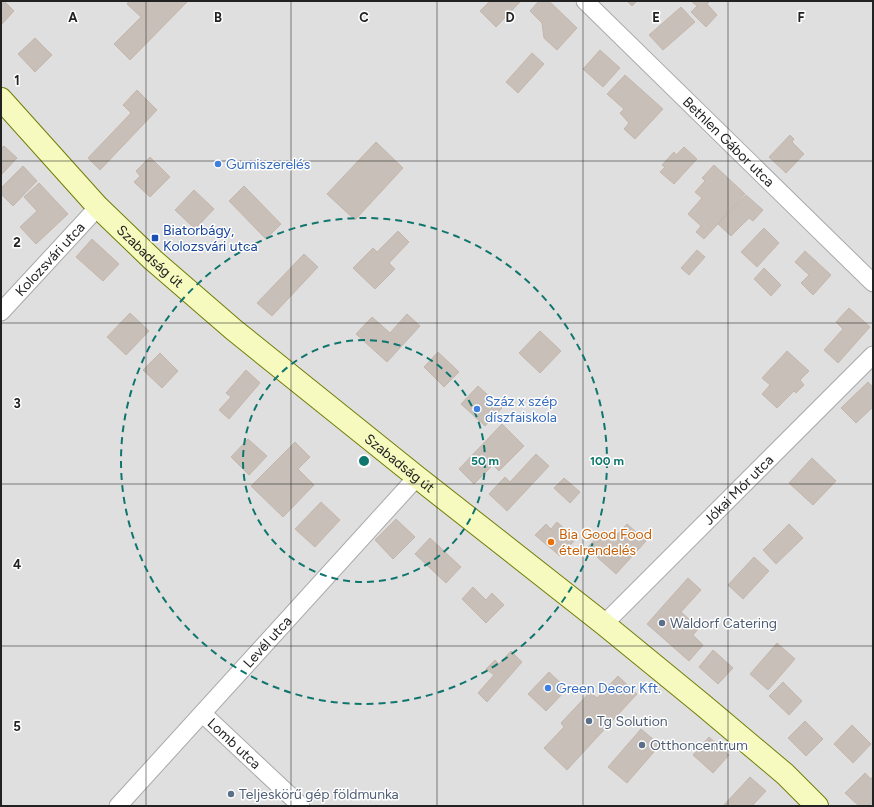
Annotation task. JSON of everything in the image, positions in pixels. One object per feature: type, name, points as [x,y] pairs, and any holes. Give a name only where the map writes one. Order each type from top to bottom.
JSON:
[{"type":"main road","name":"Szabadság út","points":[[1,99],[98,207],[153,260],[234,330],[417,477],[604,624],[703,705],[785,774],[817,806]]},
{"type":"street","name":"Bethlen Gábor utca","points":[[585,1],[873,283]]},
{"type":"street","name":"Kolozsvári utca","points":[[1,312],[98,207]]},
{"type":"street","name":"Jókai Mór utca","points":[[604,624],[873,355]]},
{"type":"street","name":"Levél utca","points":[[118,806],[417,477]]},
{"type":"street","name":"Lomb utca","points":[[203,714],[301,806]]},
{"type":"shaded area","points":[[1,1],[873,1],[873,806],[1,806]]},
{"type":"building","points":[[1,1],[4,1],[14,11],[1,25]]},
{"type":"building","points":[[129,1],[188,1],[130,60],[114,44],[141,17],[127,4]]},
{"type":"building","points":[[490,1],[521,1],[496,27],[480,11]]},
{"type":"building","points":[[539,1],[549,1],[577,28],[557,50],[544,38],[542,23],[530,11]]},
{"type":"building","points":[[627,1],[637,1],[632,6]]},
{"type":"building","points":[[691,1],[710,1],[707,4],[717,15],[706,27],[691,12],[697,6]]},
{"type":"building","points":[[681,7],[695,22],[663,50],[649,35]]},
{"type":"building","points":[[35,38],[52,55],[35,72],[18,54]]},
{"type":"building","points":[[600,50],[620,68],[603,87],[583,69]]},
{"type":"building","points":[[532,53],[544,64],[518,93],[506,82]]},
{"type":"building","points":[[625,75],[663,109],[635,139],[624,129],[629,123],[620,113],[624,109],[607,94]]},
{"type":"building","points":[[137,90],[157,110],[100,170],[88,158],[131,113],[123,105]]},
{"type":"building","points":[[790,135],[794,139],[792,142],[804,154],[786,173],[769,157]]},
{"type":"building","points":[[376,142],[403,168],[355,220],[327,194]]},
{"type":"building","points":[[4,146],[17,158],[2,174],[1,148]]},
{"type":"building","points":[[684,147],[697,159],[674,184],[660,172],[665,167],[662,165],[674,152],[676,155]]},
{"type":"building","points":[[150,157],[170,177],[150,197],[134,182],[140,176],[136,171]]},
{"type":"building","points":[[714,165],[745,194],[704,239],[696,232],[701,226],[688,214],[702,198],[695,192],[705,181],[702,178]]},
{"type":"building","points":[[23,166],[37,181],[13,206],[1,194],[1,188]]},
{"type":"building","points":[[39,183],[68,214],[36,244],[20,227],[37,211],[24,197]]},
{"type":"building","points":[[244,186],[281,224],[266,239],[229,201]]},
{"type":"building","points":[[194,190],[214,209],[195,229],[175,210]]},
{"type":"building","points":[[746,195],[763,210],[753,221],[749,218],[731,236],[718,224]]},
{"type":"building","points":[[764,228],[779,243],[757,267],[741,252]]},
{"type":"building","points":[[398,231],[409,242],[389,263],[395,269],[375,289],[353,268],[373,248],[377,252]]},
{"type":"building","points":[[92,239],[119,264],[103,281],[76,257]]},
{"type":"building","points":[[697,250],[705,257],[689,275],[681,268]]},
{"type":"building","points":[[805,251],[831,275],[813,295],[801,283],[809,275],[795,262]]},
{"type":"building","points":[[304,254],[318,267],[272,316],[257,303]]},
{"type":"building","points":[[764,268],[781,285],[771,296],[754,279]]},
{"type":"building","points":[[849,308],[870,327],[838,363],[824,350],[843,329],[836,322]]},
{"type":"building","points":[[130,313],[149,331],[126,355],[107,337]]},
{"type":"building","points":[[407,314],[420,326],[387,362],[356,334],[372,317],[390,333]]},
{"type":"building","points":[[540,331],[561,351],[540,373],[519,353]]},
{"type":"building","points":[[787,351],[809,371],[800,380],[804,385],[796,393],[794,391],[777,408],[762,394],[770,385],[762,378]]},
{"type":"building","points":[[438,352],[459,372],[444,387],[424,367]]},
{"type":"building","points":[[160,353],[178,371],[162,388],[143,370]]},
{"type":"building","points":[[246,370],[260,383],[229,419],[219,410],[231,397],[226,393]]},
{"type":"building","points":[[868,382],[873,387],[873,407],[856,423],[841,408]]},
{"type":"building","points":[[478,386],[502,408],[485,426],[461,404]]},
{"type":"building","points":[[502,424],[524,446],[499,471],[493,465],[474,484],[459,469]]},
{"type":"building","points":[[248,439],[267,456],[249,475],[231,457]]},
{"type":"building","points":[[295,442],[310,457],[298,469],[314,485],[283,517],[251,486]]},
{"type":"building","points":[[536,454],[549,466],[507,511],[489,494],[505,477],[510,482]]},
{"type":"building","points":[[812,458],[836,481],[813,505],[789,483]]},
{"type":"building","points":[[564,478],[580,492],[570,503],[554,488]]},
{"type":"building","points":[[321,502],[340,520],[315,547],[295,529]]},
{"type":"building","points":[[396,519],[415,537],[393,559],[375,540]]},
{"type":"building","points":[[557,522],[576,539],[560,556],[535,535],[546,524],[551,529]]},
{"type":"building","points":[[627,524],[646,541],[616,574],[587,548],[604,530],[613,539]]},
{"type":"building","points":[[789,524],[803,538],[776,564],[763,550]]},
{"type":"building","points":[[430,538],[461,567],[446,583],[415,554]]},
{"type":"building","points":[[754,557],[769,571],[743,599],[728,585]]},
{"type":"building","points":[[688,578],[701,590],[681,612],[699,628],[693,635],[703,645],[689,661],[647,624]]},
{"type":"building","points":[[473,587],[486,600],[492,593],[504,605],[486,623],[462,599]]},
{"type":"building","points":[[777,643],[795,659],[768,690],[750,674]]},
{"type":"building","points":[[713,650],[733,668],[718,684],[699,667]]},
{"type":"building","points":[[511,651],[522,662],[487,702],[478,693],[494,675],[486,669],[495,660],[499,664]]},
{"type":"building","points":[[549,672],[567,689],[546,711],[528,694]]},
{"type":"building","points":[[618,676],[637,694],[567,770],[544,748],[564,727],[561,723],[590,692],[597,698]]},
{"type":"building","points":[[783,682],[802,701],[789,715],[769,696]]},
{"type":"building","points":[[805,721],[823,739],[806,756],[788,738]]},
{"type":"building","points":[[852,725],[871,744],[853,763],[834,744]]},
{"type":"building","points":[[641,729],[660,745],[627,783],[608,767]]},
{"type":"building","points":[[709,737],[729,755],[713,773],[693,755]]},
{"type":"building","points":[[865,773],[871,779],[873,776],[873,802],[869,806],[859,806],[845,793]]},
{"type":"building","points":[[750,777],[766,791],[752,806],[723,806]]},
{"type":"place","name":"Gumiszerelés","points":[[218,164]]},
{"type":"place","name":"Biatorbágy, Kolozsvári utca","points":[[155,238]]},
{"type":"place","name":"Száz x szép díszfaiskola","points":[[477,409]]},
{"type":"place","name":"Bia Good Food ételrendelés","points":[[551,542]]},
{"type":"place","name":"Waldorf Catering","points":[[662,623]]},
{"type":"place","name":"Green Decor Kft.","points":[[548,688]]},
{"type":"place","name":"Tg Solution","points":[[589,721]]},
{"type":"place","name":"Otthoncentrum","points":[[642,745]]},
{"type":"place","name":"Teljeskörű gép földmunka","points":[[231,794]]}]
